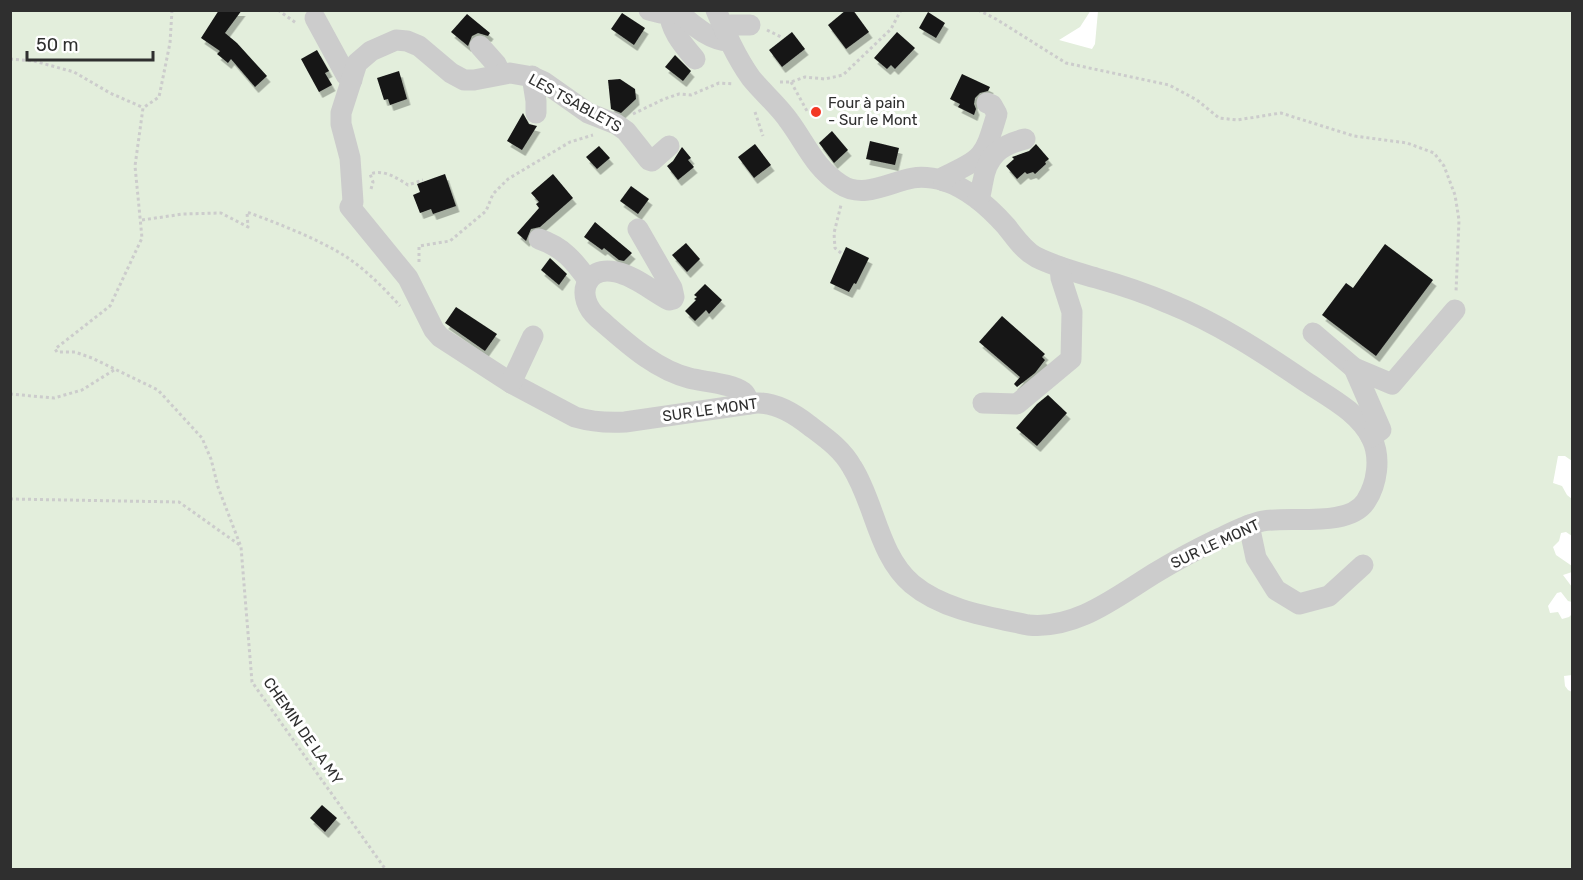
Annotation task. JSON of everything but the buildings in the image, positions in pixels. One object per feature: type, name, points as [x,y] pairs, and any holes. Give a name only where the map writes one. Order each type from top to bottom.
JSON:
[{"type":"street","points":[[666,11],[712,38],[723,26],[750,25]]},
{"type":"street","points":[[666,11],[681,42],[695,60]]},
{"type":"street","points":[[315,18],[346,75],[352,80]]},
{"type":"street","points":[[723,26],[741,76],[788,120],[818,166],[846,188],[874,189],[926,177],[944,181],[978,199],[1033,256],[1060,267],[1134,290],[1218,325],[1340,405],[1353,415],[1371,437],[1381,430],[1354,368]]},
{"type":"street","name":"LES TSABLETS","points":[[440,337],[434,330],[408,278],[350,207],[361,193],[340,118],[355,66],[362,57],[380,46],[402,40],[419,46],[451,73],[464,80],[501,74],[519,73],[532,76],[588,113],[616,124],[650,160],[652,161],[669,146]]},
{"type":"street","points":[[480,46],[496,64],[501,74]]},
{"type":"street","points":[[532,76],[536,113]]},
{"type":"street","points":[[944,181],[944,177],[974,162],[986,148],[997,114],[992,105],[987,103]]},
{"type":"street","points":[[978,199],[982,194],[984,171],[994,153],[1005,145],[1025,139]]},
{"type":"street","points":[[638,229],[672,288],[673,299],[669,300],[636,281],[614,272],[601,273],[588,280],[584,296],[587,305],[595,315],[649,359],[669,372],[737,389],[746,395],[749,404]]},
{"type":"street","points":[[539,239],[560,248],[574,260],[588,280]]},
{"type":"street","points":[[983,403],[1017,404],[1071,359],[1072,312],[1061,279],[1060,267]]},
{"type":"street","points":[[1313,333],[1354,368],[1392,384],[1455,310]]},
{"type":"street","points":[[511,383],[533,336]]},
{"type":"street","name":"SUR LE MONT","points":[[440,337],[511,383],[575,417],[603,423],[749,404],[766,403],[784,410],[804,421],[838,448],[853,468],[891,555],[911,584],[943,602],[1014,622],[1043,626],[1077,619],[1183,557],[1249,525],[1273,519],[1334,517],[1357,510],[1366,501],[1374,482],[1377,458],[1371,437]]},
{"type":"street","points":[[1249,525],[1256,558],[1275,590],[1299,604],[1329,596],[1364,565]]},
{"type":"path","points":[[172,10],[170,43],[159,97],[143,108],[135,166],[142,220],[183,214],[221,213],[248,227],[247,212],[278,223],[345,256],[384,288],[407,314]]},
{"type":"path","points":[[772,82],[791,82],[805,77],[825,79],[843,75],[891,29],[901,10]]},
{"type":"path","points":[[978,10],[1066,63],[1169,86],[1197,100],[1219,117],[1237,120],[1281,113],[1354,136],[1407,143],[1434,153],[1448,176],[1460,220],[1455,310]]},
{"type":"path","points":[[10,59],[34,61],[74,72],[110,93],[143,108]]},
{"type":"path","points":[[420,267],[419,246],[450,241],[486,211],[493,194],[508,179],[570,142],[602,132],[664,99],[679,94],[691,94],[741,76]]},
{"type":"path","points":[[791,82],[807,111]]},
{"type":"path","points":[[361,193],[373,184],[370,174],[375,172],[396,176],[406,184],[423,180]]},
{"type":"path","points":[[841,253],[835,248],[834,233],[846,188]]},
{"type":"path","name":"CHEMIN DE LA MY","points":[[142,220],[142,238],[110,306],[55,349],[57,352],[75,352],[92,358],[158,390],[202,438],[241,547],[252,682],[386,870]]},
{"type":"path","points":[[10,394],[54,398],[82,390],[114,370]]},
{"type":"path","points":[[10,499],[179,502],[241,547]]},
{"type":"green space","points":[[1091,10],[1080,27],[1059,40],[1092,49],[1095,44],[1098,11],[1572,11],[1572,461],[1565,456],[1558,456],[1553,483],[1562,486],[1572,499],[1572,536],[1566,532],[1561,533],[1559,541],[1553,547],[1556,555],[1572,566],[1572,572],[1563,575],[1572,587],[1572,602],[1568,601],[1561,592],[1557,593],[1548,606],[1550,613],[1558,612],[1562,619],[1572,614],[1572,675],[1564,676],[1565,686],[1572,692],[1572,869],[11,869],[10,11]]},
{"type":"place","name":"Four à pain - Sur le Mont","points":[[816,112]]}]
